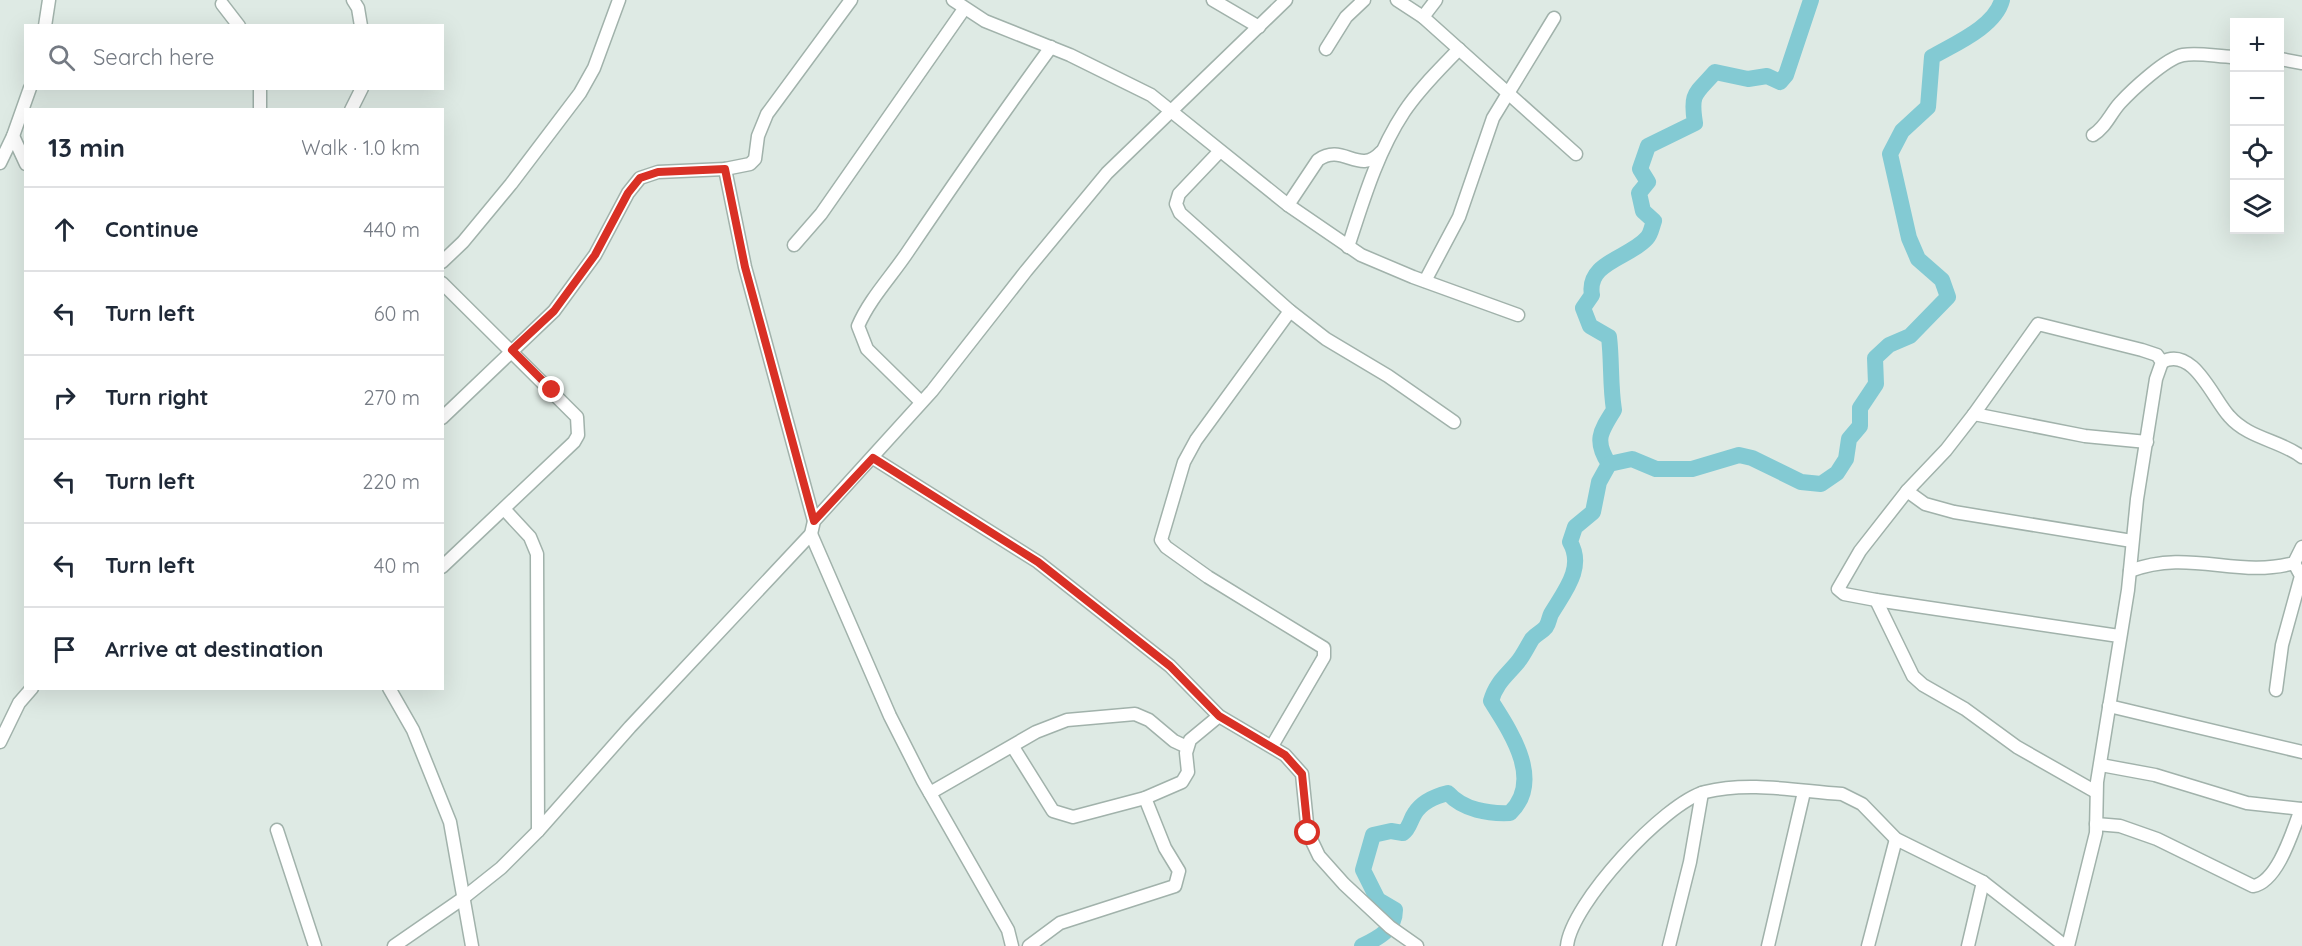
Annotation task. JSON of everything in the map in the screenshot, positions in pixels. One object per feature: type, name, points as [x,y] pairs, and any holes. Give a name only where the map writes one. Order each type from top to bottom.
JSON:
[{"type":"street","points":[[45,24],[49,0]]},
{"type":"street","points":[[353,0],[358,8],[361,24]]},
{"type":"street","points":[[444,260],[463,242],[511,184],[579,93],[594,69],[619,0]]},
{"type":"street","points":[[444,416],[561,302],[600,247],[628,193],[640,178],[658,172],[725,169],[750,164],[755,159],[758,136],[767,114],[851,0]]},
{"type":"street","points":[[953,0],[985,21],[1051,47],[1151,95],[1219,152],[1348,247],[1374,261],[1518,315]]},
{"type":"street","points":[[1213,0],[1259,27]]},
{"type":"street","points":[[814,521],[932,391],[1091,191],[1286,0]]},
{"type":"street","points":[[1326,49],[1346,17],[1364,0]]},
{"type":"street","points":[[1397,0],[1423,17],[1576,154]]},
{"type":"street","points":[[1423,17],[1436,0]]},
{"type":"street","points":[[222,4],[237,24]]},
{"type":"street","points":[[795,245],[821,214],[964,9]]},
{"type":"street","points":[[1425,281],[1459,217],[1493,118],[1554,18]]},
{"type":"street","points":[[920,402],[867,349],[858,326],[865,311],[1051,47]]},
{"type":"street","points":[[1348,247],[1383,151],[1405,110],[1459,49]]},
{"type":"street","points":[[2093,135],[2102,129],[2129,93],[2173,59],[2182,55],[2230,57]]},
{"type":"street","points":[[2284,60],[2302,63]]},
{"type":"street","points":[[0,163],[13,136],[29,90]]},
{"type":"street","points":[[260,90],[260,108]]},
{"type":"street","points":[[352,108],[361,90]]},
{"type":"street","points":[[13,136],[24,160]]},
{"type":"street","points":[[1288,205],[1318,160],[1325,154],[1334,153],[1367,163],[1373,161],[1383,151]]},
{"type":"street","points":[[1219,152],[1179,194],[1176,199],[1177,209],[1290,311],[1326,339],[1388,376],[1454,422]]},
{"type":"street","points":[[394,946],[462,899],[501,868],[538,831],[630,727],[811,534],[814,521],[745,267],[725,169]]},
{"type":"street","points":[[444,285],[577,417],[579,426],[574,442],[444,565]]},
{"type":"street","points":[[1272,746],[1324,657],[1323,648],[1208,577],[1161,540],[1184,462],[1196,440],[1290,311]]},
{"type":"street","points":[[2119,636],[1876,600],[1844,594],[1838,589],[1860,551],[1906,492],[1946,450],[2038,324],[2142,350],[2157,355],[2162,362]]},
{"type":"street","points":[[2162,362],[2172,359],[2185,362],[2204,380],[2224,411],[2238,424],[2302,457]]},
{"type":"street","points":[[1567,946],[1593,889],[1640,839],[1669,815],[1702,793],[1743,785],[1842,794],[1855,798],[1896,839],[1983,882],[2066,946],[2096,824],[2096,792],[2130,571],[2146,442],[2156,379],[2162,362]]},
{"type":"street","points":[[1974,414],[2085,436],[2146,442]]},
{"type":"street","points":[[873,458],[1038,562],[1170,666],[1219,716],[1240,731],[1272,746],[1290,760],[1302,774],[1308,833],[1319,856],[1351,891],[1390,927],[1417,946]]},
{"type":"street","points":[[1906,492],[1924,504],[1954,512],[2132,541]]},
{"type":"street","points":[[504,509],[530,537],[537,554],[538,831]]},
{"type":"street","points":[[811,534],[861,653],[930,793],[1004,921],[1012,946]]},
{"type":"street","points":[[2294,563],[2302,547]]},
{"type":"street","points":[[2130,571],[2152,564],[2179,560],[2237,567],[2294,563]]},
{"type":"street","points":[[2276,690],[2282,645],[2301,576],[2294,563]]},
{"type":"street","points":[[1876,600],[1913,676],[1923,685],[1965,710],[2017,747],[2096,792]]},
{"type":"street","points":[[0,742],[19,703],[30,690]]},
{"type":"street","points":[[390,690],[413,730],[450,822],[472,946]]},
{"type":"street","points":[[2109,706],[2302,752]]},
{"type":"street","points":[[930,793],[1036,732],[1060,722],[1127,713],[1143,716],[1174,741],[1187,747]]},
{"type":"street","points":[[1013,747],[1053,811],[1073,818],[1145,798],[1182,782],[1189,766],[1187,747],[1194,735],[1219,716]]},
{"type":"street","points":[[2096,824],[2120,826],[2157,838],[2253,886],[2259,885],[2274,870],[2302,809],[2247,803],[2155,775],[2100,765]]},
{"type":"street","points":[[1768,946],[1804,792]]},
{"type":"street","points":[[1669,946],[1690,862],[1702,793]]},
{"type":"street","points":[[1029,946],[1060,923],[1175,886],[1179,871],[1165,848],[1145,798]]},
{"type":"street","points":[[277,830],[315,946]]},
{"type":"street","points":[[1868,946],[1896,839]]},
{"type":"street","points":[[1968,946],[1983,882]]},
{"type":"waterway","points":[[1609,464],[1600,443],[1602,431],[1614,410],[1609,337],[1590,326],[1583,308],[1592,295],[1592,284],[1602,268],[1640,245],[1650,232],[1654,221],[1643,211],[1639,193],[1648,182],[1640,169],[1648,146],[1695,123],[1694,99],[1715,72],[1748,79],[1767,76],[1780,82],[1786,75],[1811,0]]},
{"type":"waterway","points":[[1362,946],[1389,928],[1395,910],[1378,900],[1363,870],[1373,835],[1391,831],[1403,833],[1421,806],[1448,793],[1469,807],[1494,813],[1510,813],[1520,800],[1524,786],[1524,771],[1520,756],[1507,727],[1491,701],[1499,684],[1519,660],[1532,639],[1548,624],[1551,614],[1571,580],[1575,561],[1570,542],[1575,527],[1593,512],[1599,482],[1609,464],[1632,459],[1656,469],[1692,469],[1739,455],[1752,458],[1801,482],[1821,484],[1837,473],[1846,459],[1849,439],[1860,426],[1860,408],[1876,384],[1875,358],[1889,345],[1910,336],[1948,297],[1942,280],[1918,259],[1909,238],[1890,154],[1902,131],[1928,107],[1932,57],[1983,26],[1998,10],[2002,0]]},
{"type":"route","points":[[552,390],[512,350],[554,311],[610,232],[634,185],[640,178],[658,172],[725,169],[745,267],[814,521],[873,458],[937,500],[1016,547],[1155,653],[1182,677],[1219,716],[1240,731],[1272,746],[1295,764],[1302,774],[1305,787],[1308,833]]}]
